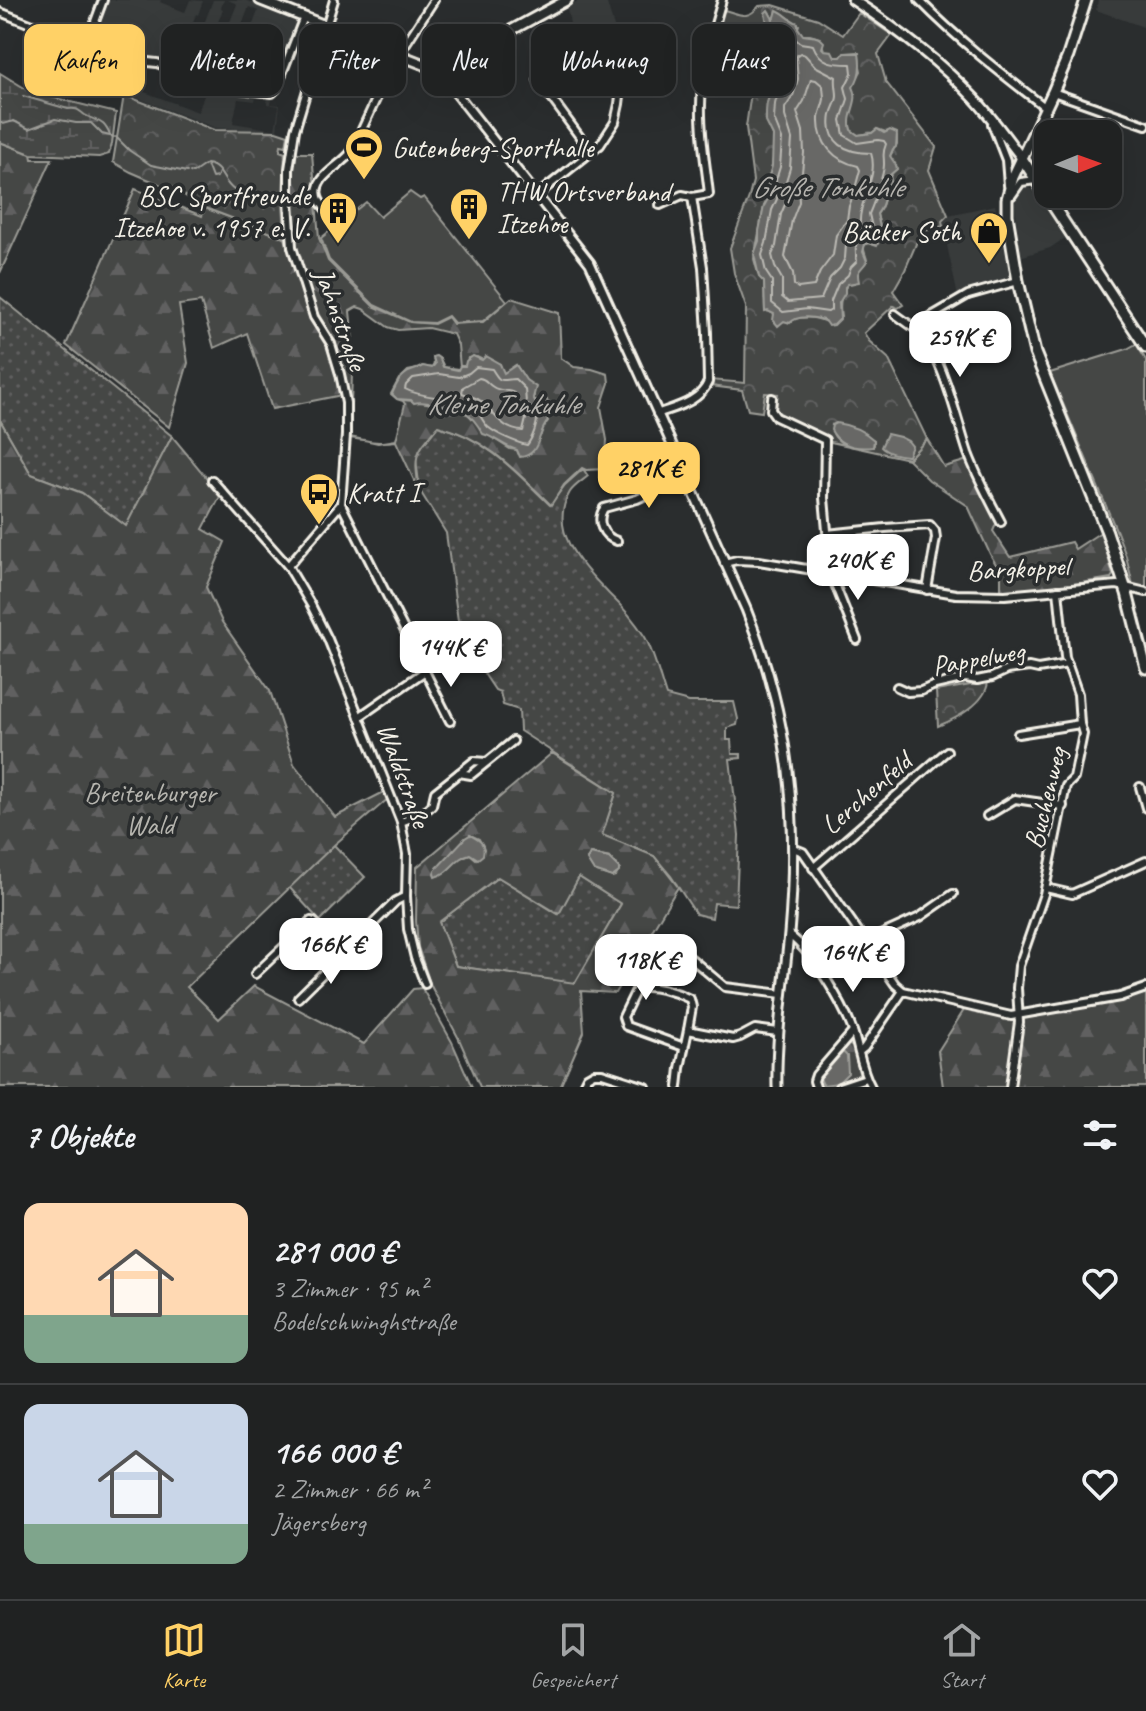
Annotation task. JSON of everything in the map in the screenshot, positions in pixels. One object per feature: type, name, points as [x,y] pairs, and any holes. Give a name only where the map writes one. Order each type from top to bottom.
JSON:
[{"type":"main road","points":[[260,0],[323,24]]},
{"type":"main road","points":[[515,28],[567,0]]},
{"type":"main road","points":[[853,0],[942,65],[987,113],[1034,177]]},
{"type":"main road","points":[[1086,0],[1068,56],[1021,157],[1008,194],[1009,234],[1032,342],[1107,532],[1146,668]]},
{"type":"main road","points":[[1054,208],[1146,347]]},
{"type":"street","points":[[94,24],[103,0]]},
{"type":"street","name":"Jahnstraße","points":[[326,24],[334,0]]},
{"type":"street","points":[[406,42],[434,0]]},
{"type":"street","points":[[660,205],[682,195],[709,194],[701,98],[706,62],[722,0]]},
{"type":"street","points":[[919,0],[969,47],[1046,108]]},
{"type":"street","points":[[0,12],[30,24]]},
{"type":"street","points":[[145,62],[157,63],[223,87],[272,93],[304,17]]},
{"type":"street","points":[[1053,92],[1146,125]]},
{"type":"street","name":"Jahnstraße","points":[[305,96],[291,150],[289,221],[292,247],[302,280],[314,317],[331,344],[343,388],[347,414],[341,504]]},
{"type":"street","points":[[334,218],[318,199],[319,187],[327,175],[349,156],[378,96]]},
{"type":"street","points":[[459,96],[590,263],[756,635],[776,697],[788,768],[793,848],[789,935],[778,1032],[777,1087]]},
{"type":"street","points":[[550,96],[591,152]]},
{"type":"street","points":[[537,195],[606,138],[618,111],[620,96]]},
{"type":"street","points":[[987,113],[1006,160],[1008,194]]},
{"type":"street","points":[[1007,206],[1020,183],[1034,180]]},
{"type":"street","points":[[657,414],[694,399],[708,382],[703,267],[692,197]]},
{"type":"street","points":[[913,327],[968,295],[1018,281]]},
{"type":"street","points":[[895,314],[919,331],[936,359],[972,463],[1001,522]]},
{"type":"street","points":[[772,398],[771,410],[776,417],[825,440],[824,498],[831,574],[857,640]]},
{"type":"street","points":[[617,541],[608,538],[600,524],[604,508],[637,499],[685,477]]},
{"type":"street","name":"Waldstraße","points":[[212,480],[288,566],[322,626],[401,822],[407,854],[406,896],[411,942],[425,984]]},
{"type":"street","points":[[288,566],[341,504],[450,721]]},
{"type":"street","points":[[827,534],[930,525],[936,538],[927,590]]},
{"type":"street","name":"Bargkoppel","points":[[724,563],[750,560],[956,594],[994,595],[1089,586],[1146,592]]},
{"type":"street","name":"Buchenweg","points":[[1010,1087],[1019,1022],[1019,966],[1046,888],[1066,786],[1074,778],[1083,734],[1078,694],[1065,657],[1058,590]]},
{"type":"street","name":"Pappelweg","points":[[897,687],[908,692],[921,691],[966,678],[977,680],[992,677],[1007,670],[1068,664]]},
{"type":"street","points":[[359,717],[425,671]]},
{"type":"street","points":[[1018,734],[1080,724]]},
{"type":"street","points":[[401,822],[422,814],[432,805],[435,792],[459,773],[471,775],[513,741]]},
{"type":"street","name":"Lerchenfeld","points":[[813,868],[947,751]]},
{"type":"street","points":[[1140,787],[1146,808]]},
{"type":"street","points":[[987,816],[1015,799],[1063,806]]},
{"type":"street","points":[[793,848],[803,852],[895,984],[903,991],[1018,1015],[1120,997],[1146,988]]},
{"type":"street","points":[[1046,888],[1072,894],[1146,861]]},
{"type":"street","points":[[865,942],[920,917],[953,894]]},
{"type":"street","points":[[298,998],[396,901],[406,896]]},
{"type":"street","points":[[255,974],[311,921],[344,952]]},
{"type":"street","points":[[789,935],[801,944],[836,995],[853,1032],[871,1087]]},
{"type":"street","points":[[681,950],[725,987],[782,994]]},
{"type":"street","points":[[678,1087],[692,1007],[690,999],[648,987],[637,988],[623,1017],[626,1026],[684,1047]]},
{"type":"street","points":[[859,1052],[903,991]]},
{"type":"street","points":[[688,1030],[733,1039],[755,1029],[778,1032]]},
{"type":"street","points":[[816,1087],[816,1075],[853,1032]]},
{"type":"street","points":[[582,1087],[587,1077],[594,1073],[646,1087]]},
{"type":"street","points":[[839,1087],[866,1078]]},
{"type":"shaded area","points":[[108,0],[161,0],[185,12],[190,0],[203,1],[192,24],[161,24],[161,72],[145,66],[145,24],[99,23]]},
{"type":"shaded area","points":[[213,0],[224,0],[217,24],[204,24]]},
{"type":"shaded area","points":[[228,0],[245,0],[304,24],[299,24],[299,37],[283,78],[283,24],[253,24],[258,11],[249,7],[242,24],[229,24],[237,4]]},
{"type":"shaded area","points":[[579,0],[606,0],[613,24],[570,24],[567,8]]},
{"type":"shaded area","points":[[1098,0],[1146,0],[1146,28],[1096,10]]},
{"type":"shaded area","points":[[145,92],[198,112],[204,96],[276,96],[271,104],[280,105],[277,131],[216,128],[132,96],[145,96]],"holes":[[[256,97],[267,99],[267,104],[279,106],[275,130],[233,123],[238,99],[255,101]]]},
{"type":"shaded area","points":[[1027,187],[1031,189],[1034,192],[1034,208],[1045,208],[1065,238],[1050,248],[1020,257],[1015,204],[1019,191]]},
{"type":"shaded area","points":[[995,205],[1011,279],[958,297],[942,222],[948,215]]},
{"type":"green space","name":"Große Tonkuhle","points":[[773,5],[818,19],[843,35],[859,13],[892,35],[878,54],[886,82],[936,147],[929,170],[948,215],[942,221],[943,226],[921,232],[893,291],[903,305],[898,308],[893,306],[864,333],[888,358],[927,439],[908,459],[831,442],[777,416],[778,394],[765,393],[762,412],[748,410],[742,390],[711,386],[711,380],[745,383],[746,307],[734,273],[730,248],[753,181],[746,127],[750,96],[772,96],[767,103],[766,120],[773,136],[774,151],[768,179],[769,197],[764,206],[754,259],[759,277],[764,282],[765,312],[774,314],[778,325],[783,321],[805,318],[826,322],[841,316],[843,292],[848,284],[858,278],[858,271],[867,261],[864,247],[868,243],[877,245],[880,233],[877,214],[889,179],[897,169],[890,156],[897,144],[897,136],[877,129],[858,135],[851,130],[853,86],[861,71],[857,52],[835,57],[824,50],[820,38],[803,35],[799,25],[777,10],[773,19],[769,11],[767,22],[764,24],[720,24],[724,10],[747,15],[759,6]],"holes":[[[832,425],[874,440],[874,445],[861,446],[841,442],[836,438]]]},
{"type":"green space","points":[[0,73],[24,88],[24,96],[47,96],[116,113],[109,154],[99,157],[31,154],[0,142]]},
{"type":"green space","points":[[124,96],[214,130],[276,131],[288,135],[286,146],[281,145],[280,151],[285,153],[285,238],[205,208],[113,162]]},
{"type":"green space","points":[[0,142],[31,154],[32,159],[52,159],[0,273]]},
{"type":"green space","points":[[296,153],[312,153],[319,238],[328,261],[373,306],[410,322],[434,324],[448,317],[453,324],[483,322],[511,298],[559,313],[561,358],[574,367],[608,374],[609,383],[601,407],[607,440],[605,469],[582,468],[564,485],[551,505],[513,468],[485,447],[471,438],[438,426],[424,443],[416,461],[419,491],[396,441],[384,442],[396,440],[405,404],[391,394],[399,379],[408,371],[394,391],[403,400],[468,414],[488,435],[518,453],[541,435],[545,408],[534,400],[534,393],[516,365],[504,373],[500,364],[477,357],[468,358],[465,366],[458,370],[444,368],[440,359],[444,367],[460,368],[458,345],[453,334],[428,328],[398,330],[357,307],[350,311],[353,341],[350,437],[367,441],[348,438],[348,401],[343,373],[334,343],[317,316],[296,248],[293,179]]},
{"type":"green space","points":[[135,189],[202,216],[205,208],[285,238],[310,318],[328,346],[342,395],[272,409],[247,333],[214,348],[201,302],[179,305],[188,363],[169,427],[66,345]]},
{"type":"green space","points":[[410,192],[420,199],[424,197],[507,301],[483,321],[454,323],[448,316],[434,323],[411,322],[374,305],[329,260],[321,238],[366,202],[380,217]]},
{"type":"green space","points":[[0,297],[172,436],[127,527],[82,493],[31,474],[0,420]]},
{"type":"green space","points":[[1136,344],[1146,360],[1146,588],[1133,585],[1117,532],[1050,373]]},
{"type":"green space","name":"Breitenburger Wald","points":[[0,420],[31,474],[82,493],[126,526],[172,436],[221,495],[203,529],[225,542],[206,587],[222,622],[270,691],[294,764],[335,817],[386,791],[389,798],[334,845],[187,987],[219,1019],[254,986],[364,1044],[413,989],[422,988],[452,1042],[472,1087],[0,1087]]},
{"type":"green space","points":[[438,426],[471,438],[485,447],[550,505],[565,485],[583,469],[588,476],[572,490],[564,507],[565,535],[589,573],[645,637],[666,696],[689,702],[734,702],[737,725],[727,728],[727,740],[731,740],[732,754],[741,754],[741,758],[730,759],[739,835],[736,905],[714,903],[712,918],[696,914],[654,856],[602,835],[616,793],[520,731],[519,710],[503,705],[500,692],[495,690],[475,660],[462,650],[446,533],[420,491],[416,459],[421,447]]},
{"type":"green space","points":[[927,439],[944,467],[968,460],[997,522],[993,531],[1010,557],[1071,542],[1075,549],[1101,532],[1113,575],[1111,578],[1001,591],[1001,573],[968,506],[929,480],[908,459]]},
{"type":"green space","points":[[988,682],[976,703],[961,715],[938,726],[936,691]]},
{"type":"green space","points":[[552,753],[616,793],[602,835],[654,856],[678,887],[615,993],[581,991],[584,1032],[560,1087],[480,1087],[431,986],[418,947],[417,867]],"holes":[[[470,835],[479,839],[484,849],[476,859],[470,854],[458,859],[453,851]],[[592,854],[610,858],[620,869],[612,877],[594,871],[587,859]],[[498,877],[559,914],[579,877],[621,904],[575,983],[456,966],[439,922]]]},
{"type":"green space","points":[[334,845],[365,877],[320,921],[289,887]]},
{"type":"green space","points":[[498,877],[558,914],[579,877],[621,904],[575,984],[456,966],[439,922]]},
{"type":"green space","points":[[1146,992],[1146,1087],[943,1087],[938,1051],[964,1010],[1011,1017],[1123,1001]]},
{"type":"green space","points":[[847,1044],[854,1047],[860,1078],[833,1087],[821,1087],[818,1081],[820,1074]]},
{"type":"water","name":"Große Tonkuhle","points":[[768,10],[773,19],[777,10],[798,23],[803,35],[822,40],[822,48],[832,51],[835,57],[841,57],[844,53],[859,53],[860,71],[853,87],[855,97],[850,118],[851,130],[858,135],[877,129],[884,133],[890,130],[897,133],[896,147],[890,156],[897,169],[890,175],[891,181],[877,214],[879,241],[877,246],[865,244],[863,252],[867,261],[858,273],[859,282],[845,287],[839,303],[840,319],[834,325],[828,326],[824,320],[806,317],[790,323],[784,321],[778,326],[773,320],[774,314],[765,312],[764,282],[759,277],[754,254],[764,206],[769,197],[768,179],[772,166],[773,136],[766,122],[766,108],[770,96],[795,96],[795,24],[765,24]]},
{"type":"water","name":"Kleine Tonkuhle","points":[[436,356],[443,367],[458,370],[473,356],[482,360],[486,356],[500,364],[504,373],[516,365],[526,380],[536,387],[535,402],[546,399],[550,403],[544,411],[548,421],[532,452],[520,457],[517,450],[483,434],[466,413],[397,399],[392,394],[407,372],[423,366],[432,368],[435,364],[433,357]]},
{"type":"water","points":[[836,423],[866,433],[874,440],[873,447],[854,447],[843,443],[831,430]]},
{"type":"water","points":[[887,434],[908,441],[912,446],[908,456],[890,453],[881,447]]},
{"type":"water","points":[[470,835],[483,845],[483,855],[478,859],[470,854],[465,856],[445,873],[435,877],[435,870]]},
{"type":"water","points":[[590,854],[609,858],[619,872],[612,877],[594,871],[587,860]]},
{"type":"water","points":[[843,1052],[847,1056],[848,1073],[838,1083],[823,1085],[820,1078]]},
{"type":"waterway","points":[[23,96],[78,110],[103,124],[110,135]]},
{"type":"waterway","points":[[0,122],[14,121],[29,129],[55,119],[91,123],[102,134],[114,137]]},
{"type":"waterway","points":[[116,137],[151,165],[187,172]]},
{"type":"waterway","points":[[190,172],[206,164],[212,165],[234,190]]},
{"type":"waterway","points":[[207,165],[212,178],[217,177],[219,172]]},
{"type":"place","name":"Gutenberg-Sporthalle","points":[[364,181]]},
{"type":"place","name":"THW Ortsverband Itzehoe","points":[[469,241]]},
{"type":"place","name":"BSC Sportfreunde Itzehoe v. 1957 e. V.","points":[[338,245]]},
{"type":"place","name":"Bäcker Soth","points":[[989,265]]},
{"type":"place","name":"Kratt I","points":[[319,526]]}]
